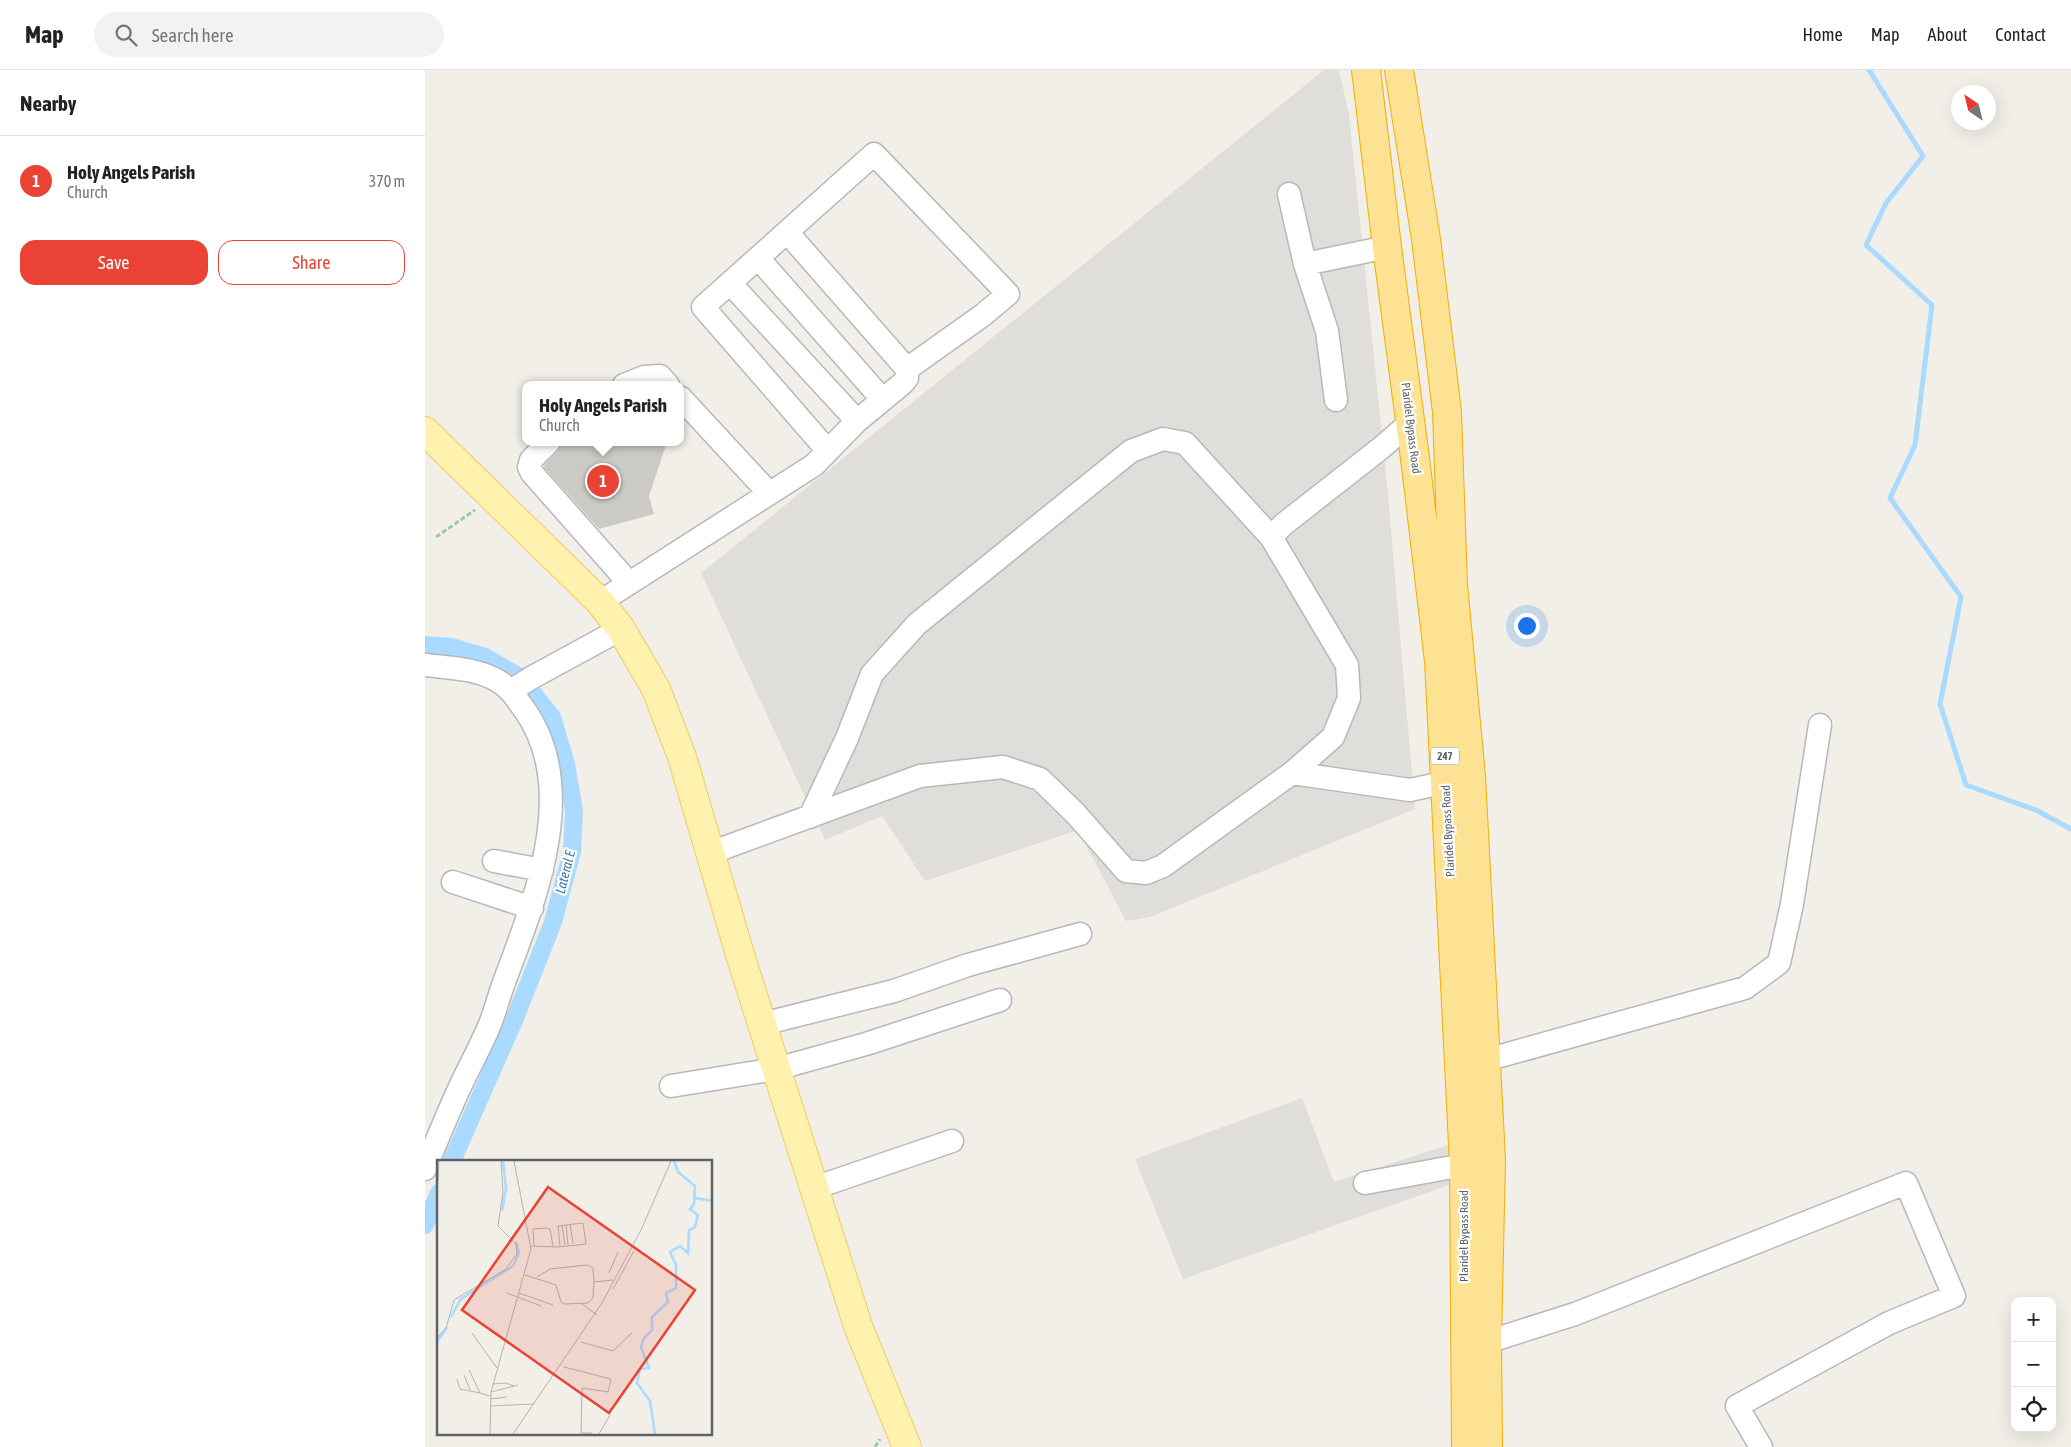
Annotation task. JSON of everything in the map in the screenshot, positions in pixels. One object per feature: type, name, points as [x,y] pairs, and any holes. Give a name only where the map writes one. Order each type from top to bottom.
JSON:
[{"type":"highway","name":"Plaridel Bypass Road","points":[[1365,70],[1411,422],[1439,661],[1459,780],[1486,1060],[1491,1160],[1487,1342],[1488,1447]]},
{"type":"highway","name":"Plaridel Bypass Road","points":[[1399,70],[1427,239],[1447,412],[1459,780],[1466,1447]]},
{"type":"highway","points":[[1387,247],[1427,239]]},
{"type":"main road","points":[[425,430],[600,602],[621,629],[656,689],[682,757],[762,1024],[858,1326],[907,1447]]},
{"type":"street","points":[[828,451],[703,306],[875,154],[1008,294],[983,315],[907,369]]},
{"type":"street","points":[[1289,194],[1305,264],[1327,331],[1336,400]]},
{"type":"street","points":[[600,602],[814,465],[857,421],[907,378],[907,369],[787,232]]},
{"type":"street","points":[[1305,264],[1387,247]]},
{"type":"street","points":[[758,258],[882,399]]},
{"type":"street","points":[[730,283],[857,421]]},
{"type":"street","points":[[633,381],[644,376],[660,376],[664,381]]},
{"type":"street","points":[[684,401],[769,493]]},
{"type":"street","points":[[1271,537],[1284,524],[1411,422]]},
{"type":"street","points":[[711,853],[810,817],[920,776],[1003,767],[1040,779],[1075,813],[1126,871],[1146,873],[1163,866],[1291,773],[1333,737],[1349,698],[1347,665],[1271,537],[1185,443],[1163,439],[1131,451],[917,624],[872,674],[847,738],[810,817]]},
{"type":"street","points":[[545,446],[531,460],[529,467],[532,472],[629,583]]},
{"type":"street","points":[[425,665],[480,672],[499,682],[520,685],[621,629]]},
{"type":"street","points":[[425,1169],[459,1088],[491,1022],[532,908],[546,855],[549,822],[548,776],[542,740],[529,716],[520,685]]},
{"type":"street","points":[[1486,1060],[1745,988],[1779,963],[1792,904],[1821,726]]},
{"type":"street","points":[[1291,773],[1409,790],[1459,780]]},
{"type":"street","points":[[494,861],[542,870]]},
{"type":"street","points":[[453,882],[532,908]]},
{"type":"street","points":[[762,1024],[894,991],[968,965],[1080,934]]},
{"type":"street","points":[[671,1086],[776,1069],[867,1044],[1000,1000]]},
{"type":"street","points":[[814,1188],[952,1141]]},
{"type":"street","points":[[1365,1183],[1491,1160]]},
{"type":"street","points":[[1487,1342],[1575,1314],[1906,1183],[1954,1296],[1889,1323],[1737,1406],[1761,1447]]},
{"type":"path","points":[[435,537],[494,497]]},
{"type":"shaded area","points":[[1324,70],[1339,70],[1349,115],[1387,484],[1415,809],[1150,917],[1126,921],[1078,830],[925,881],[882,816],[825,840],[701,573]]},
{"type":"shaded area","points":[[1302,1098],[1334,1182],[1451,1144],[1452,1184],[1183,1279],[1135,1159]]},
{"type":"building","points":[[560,446],[666,446],[649,496],[654,514],[599,529],[543,466],[558,451]]},
{"type":"waterway","points":[[1869,70],[1923,156],[1886,203],[1866,245],[1932,305],[1915,445],[1890,498],[1961,597],[1940,704],[1966,785],[2036,810],[2071,829]]},
{"type":"waterway","name":"Lateral E","points":[[425,645],[451,647],[485,657],[520,677],[552,717],[566,764],[574,811],[572,852],[553,922],[515,1018],[452,1160]]},
{"type":"waterway","name":"Lateral E","points":[[425,1225],[437,1198]]},
{"type":"place","name":"Holy Angels Parish","points":[[603,481]]}]
